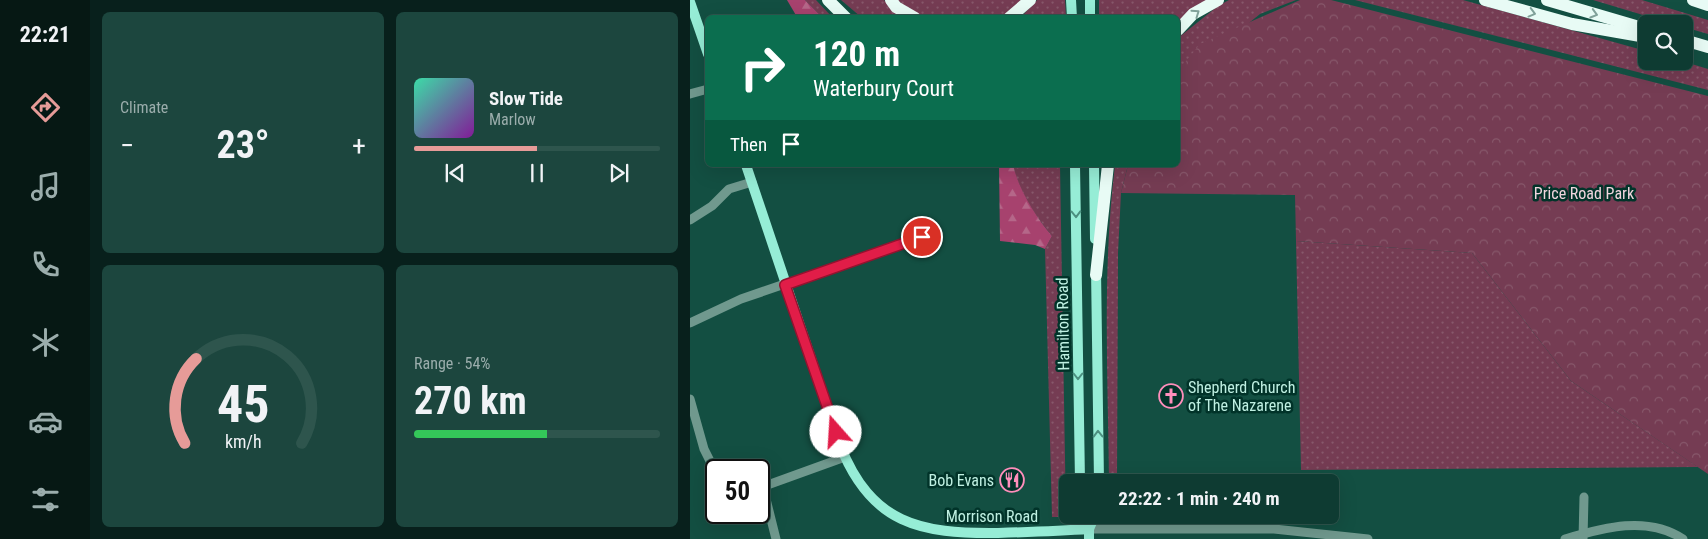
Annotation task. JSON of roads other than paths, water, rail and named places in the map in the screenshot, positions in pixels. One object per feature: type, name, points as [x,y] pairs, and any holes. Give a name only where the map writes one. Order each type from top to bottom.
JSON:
[{"type":"highway","points":[[828,0],[843,15]]},
{"type":"highway","points":[[891,0],[896,7],[910,15]]},
{"type":"highway","points":[[1012,15],[1030,0]]},
{"type":"highway","points":[[1180,28],[1194,14],[1218,0]]},
{"type":"highway","points":[[1485,0],[1572,24],[1638,36]]},
{"type":"highway","points":[[1547,0],[1638,27]]},
{"type":"highway","points":[[1693,44],[1708,47]]},
{"type":"highway","points":[[1096,275],[1108,167]]},
{"type":"main road","points":[[1071,0],[1072,15]]},
{"type":"main road","points":[[1090,0],[1090,15]]},
{"type":"main road","points":[[690,2],[705,45]]},
{"type":"main road","name":"Morrison Road","points":[[747,167],[785,285],[845,457],[862,488],[873,499],[900,518],[929,530],[960,533],[1089,534]]},
{"type":"main road","name":"Hamilton Road","points":[[1075,167],[1080,474]]},
{"type":"main road","name":"Hamilton Road","points":[[1094,167],[1099,474]]},
{"type":"street","points":[[690,94],[705,90]]},
{"type":"street","points":[[690,220],[712,206],[729,189],[752,182]]},
{"type":"street","points":[[690,323],[741,299],[922,237]]},
{"type":"street","points":[[690,399],[704,449],[709,459]]},
{"type":"street","points":[[770,484],[845,457]]},
{"type":"street","points":[[1583,537],[1584,497]]},
{"type":"street","points":[[770,518],[776,539]]},
{"type":"street","points":[[1565,539],[1583,537],[1611,527],[1643,525],[1662,529],[1683,539]]},
{"type":"street","points":[[1089,534],[1265,528],[1368,539]]},
{"type":"place","name":"Shepherd Church of The Nazarene","points":[[1171,396]]},
{"type":"place","name":"Bob Evans","points":[[1012,480]]},
{"type":"park label","name":"Price Road Park","points":[[1584,193]]}]
